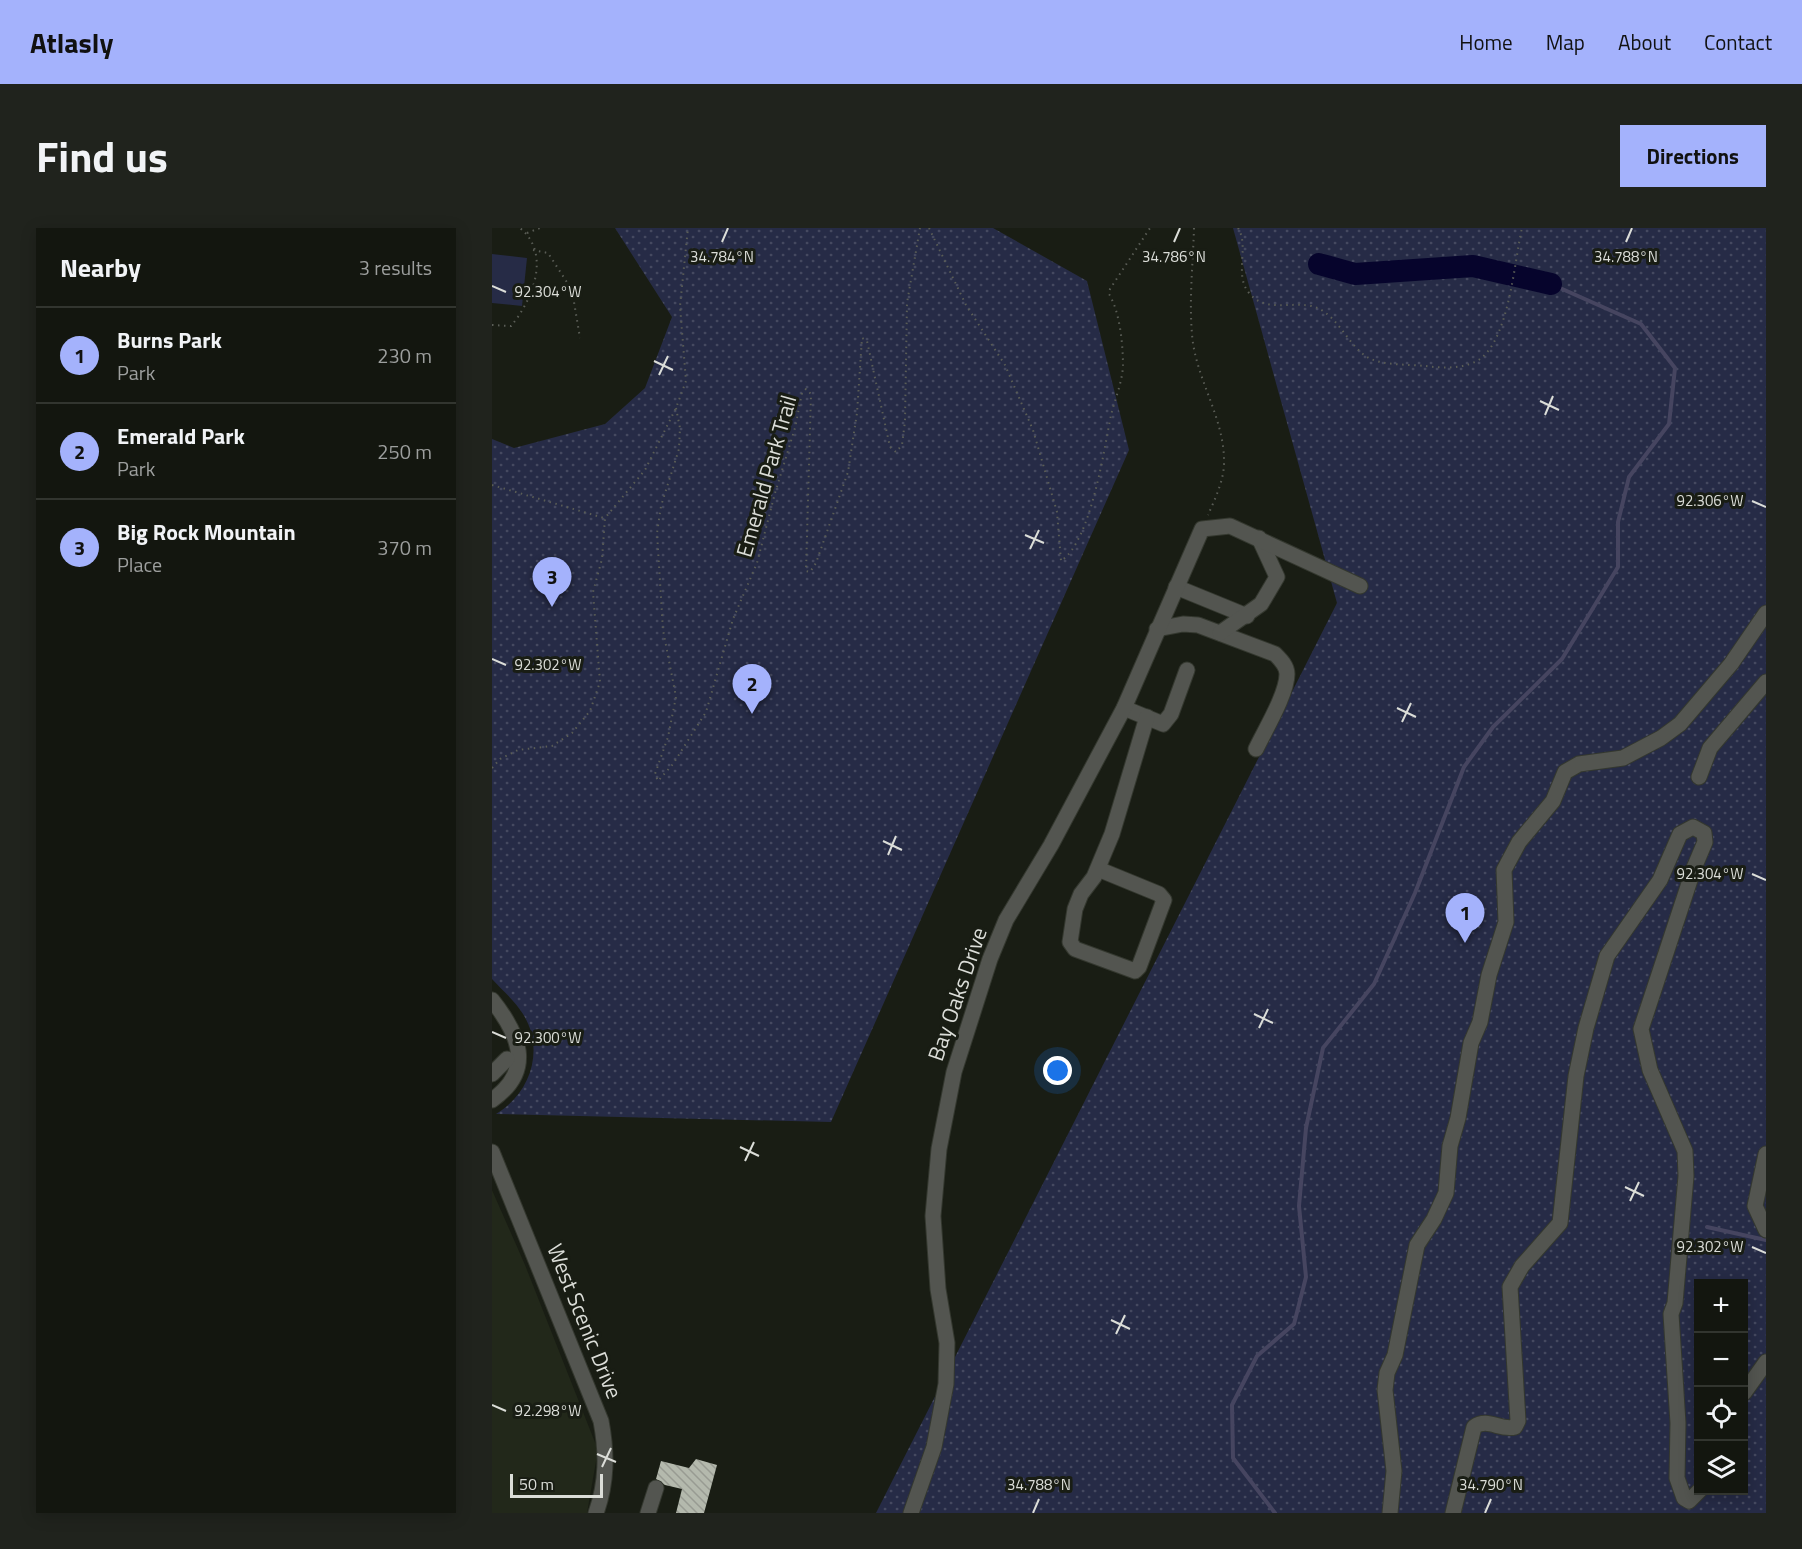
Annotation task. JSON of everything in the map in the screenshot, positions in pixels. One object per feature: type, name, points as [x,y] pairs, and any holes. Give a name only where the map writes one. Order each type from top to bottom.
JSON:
[{"type":"street","points":[[1202,529],[1230,526],[1360,586]]},
{"type":"street","name":"Bay Oaks Drive","points":[[911,1513],[934,1447],[946,1384],[947,1343],[938,1289],[933,1216],[939,1149],[954,1072],[990,959],[1006,920],[1051,845],[1124,708],[1202,529]]},
{"type":"street","points":[[1220,633],[1261,604],[1277,576],[1259,538]]},
{"type":"street","points":[[1176,586],[1247,616]]},
{"type":"street","points":[[1390,1513],[1394,1471],[1385,1390],[1388,1373],[1395,1355],[1417,1245],[1434,1220],[1446,1193],[1450,1146],[1458,1118],[1470,1043],[1480,1022],[1489,975],[1506,922],[1504,870],[1519,842],[1553,801],[1565,772],[1579,764],[1623,758],[1661,738],[1680,724],[1731,664],[1766,613]]},
{"type":"street","points":[[1157,629],[1183,624],[1198,625],[1275,654],[1283,662],[1288,672],[1285,685],[1256,749]]},
{"type":"street","points":[[1124,708],[1163,724],[1171,714],[1187,670]]},
{"type":"street","points":[[1699,777],[1710,748],[1766,682]]},
{"type":"street","points":[[1098,868],[1159,894],[1164,900],[1139,967],[1135,971],[1075,949],[1070,942],[1075,909],[1098,868],[1112,834],[1147,717]]},
{"type":"street","points":[[1453,1513],[1474,1427],[1486,1423],[1510,1429],[1515,1427],[1518,1421],[1510,1287],[1522,1266],[1560,1223],[1576,1076],[1586,1028],[1607,956],[1660,880],[1680,834],[1693,826],[1704,833],[1705,842],[1694,868],[1641,1029],[1650,1070],[1685,1150],[1686,1176],[1675,1303],[1671,1314],[1678,1423],[1677,1478],[1684,1498],[1689,1501],[1696,1495]]},
{"type":"street","points":[[492,1000],[511,1026],[519,1053],[511,1080],[492,1101]]},
{"type":"street","points":[[492,1074],[507,1059]]},
{"type":"street","name":"West Scenic Drive","points":[[492,1152],[601,1421],[605,1448],[605,1472],[596,1513]]},
{"type":"street","points":[[1766,1154],[1755,1206],[1766,1230]]},
{"type":"street","points":[[1748,1387],[1766,1362]]},
{"type":"street","points":[[648,1513],[656,1488]]},
{"type":"path","points":[[492,325],[511,326],[525,309],[535,286],[536,257],[526,233],[520,228]]},
{"type":"path","points":[[526,233],[540,228]]},
{"type":"path","points":[[492,768],[500,759],[518,750],[552,746],[572,733],[590,711],[600,682],[593,592],[602,559],[605,518],[645,470],[676,408],[687,373],[680,306],[688,228]]},
{"type":"path","name":"Emerald Park Trail","points":[[676,408],[680,428],[679,449],[661,506],[657,533],[663,630],[676,697],[668,737],[654,774],[658,781],[673,764],[706,712],[733,619],[755,571],[795,428],[802,393],[806,389],[812,394],[806,571],[810,572],[816,563],[848,472],[857,413],[862,338],[867,341],[890,447],[897,452],[902,445],[905,421],[907,303],[920,228]]},
{"type":"path","points":[[929,228],[966,305],[1005,365],[1023,405],[1057,512],[1061,561],[1074,546],[1085,522],[1103,462],[1106,439],[1121,383],[1123,368],[1120,339],[1112,300],[1108,294],[1150,228]]},
{"type":"path","points":[[1194,228],[1192,335],[1197,360],[1222,436],[1224,465],[1217,494],[1202,529]]},
{"type":"path","points":[[1238,228],[1242,237],[1243,278],[1249,293],[1268,305],[1305,306],[1324,311],[1354,346],[1378,362],[1448,368],[1476,361],[1496,340],[1504,315],[1522,228]]},
{"type":"path","points":[[533,250],[548,253],[572,290],[580,338]]},
{"type":"path","points":[[492,485],[605,518]]},
{"type":"shaded area","points":[[615,228],[993,228],[1087,281],[1129,450],[831,1122],[496,1114],[508,1105],[526,1082],[531,1069],[533,1041],[530,1027],[523,1014],[492,979],[492,439],[514,448],[605,424],[645,388],[672,317]]},
{"type":"shaded area","points":[[1233,228],[1766,228],[1766,1513],[876,1513],[1337,603]]},
{"type":"shaded area","points":[[492,254],[527,258],[522,306],[492,303]]},
{"type":"shaded area","points":[[492,1190],[525,1265],[598,1450],[587,1513],[492,1513]]},
{"type":"building","points":[[696,1459],[717,1465],[704,1513],[676,1513],[682,1489],[665,1485],[656,1479],[661,1461],[689,1468]]},
{"type":"waterway","points":[[1319,264],[1355,274],[1473,266],[1551,284]]},
{"type":"waterway","points":[[1275,1513],[1233,1458],[1232,1405],[1257,1356],[1294,1324],[1306,1277],[1299,1206],[1306,1128],[1323,1048],[1374,984],[1415,893],[1464,767],[1493,727],[1562,659],[1618,567],[1618,522],[1629,477],[1669,424],[1675,368],[1641,324],[1551,284]]},
{"type":"waterway","points":[[1707,1227],[1766,1240]]},
{"type":"place","name":"Big Rock Mountain","points":[[552,607]]},
{"type":"place","name":"Emerald Park","points":[[752,714]]},
{"type":"place","name":"Burns Park","points":[[1465,943]]}]
